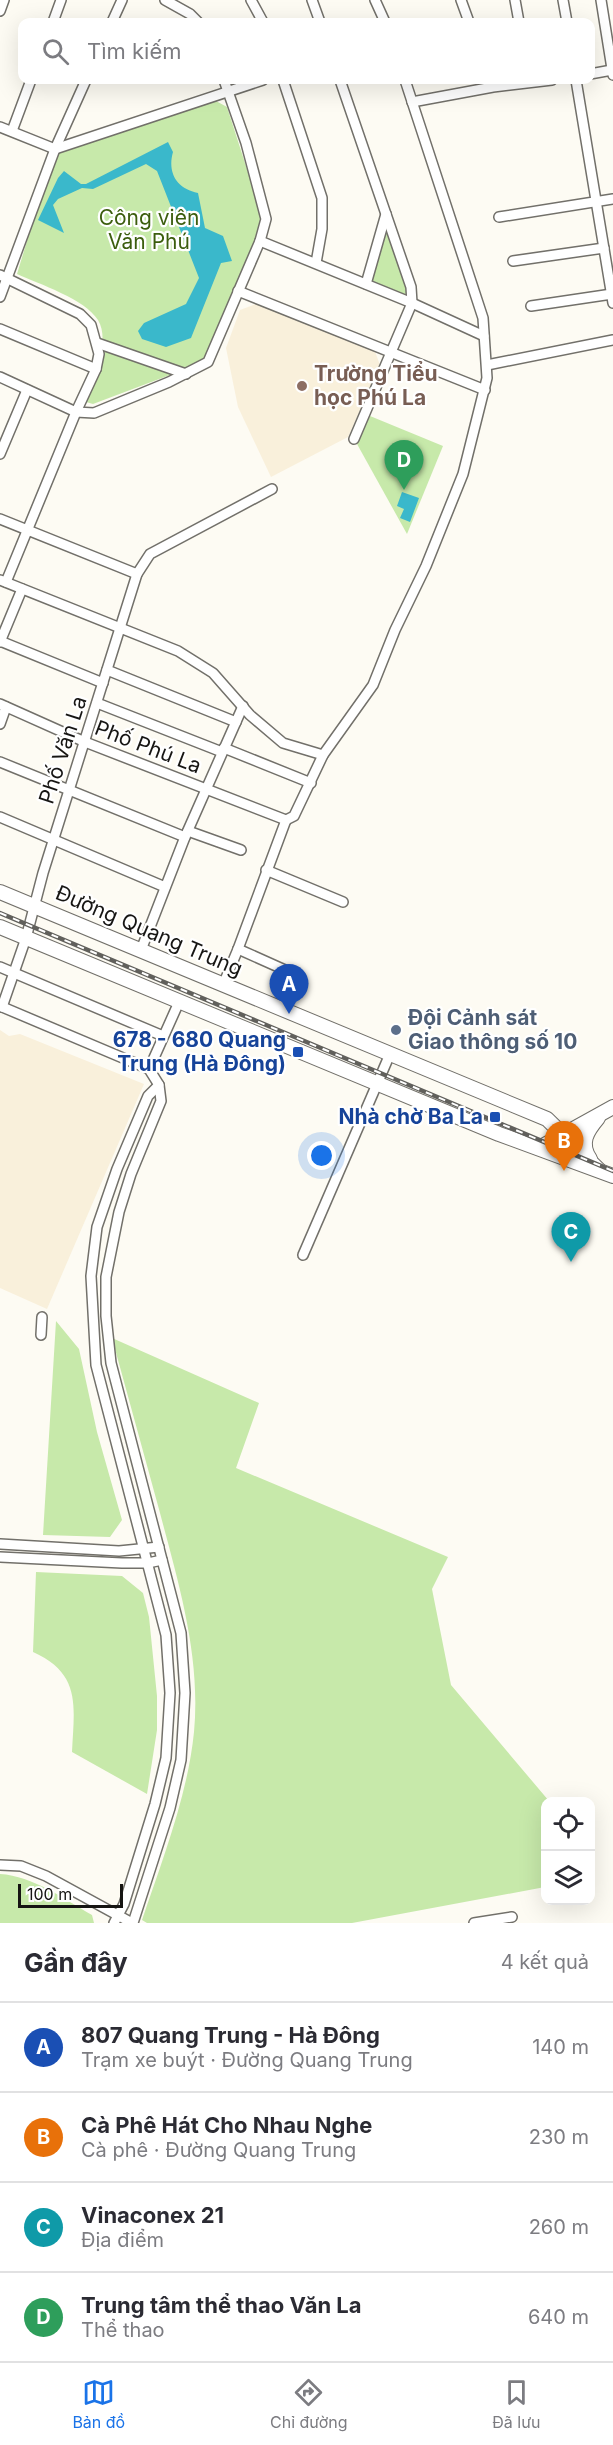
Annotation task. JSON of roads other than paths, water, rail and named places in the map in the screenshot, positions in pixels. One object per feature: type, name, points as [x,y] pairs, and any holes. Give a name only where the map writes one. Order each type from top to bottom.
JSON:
[{"type":"highway","name":"Đường Quang Trung","points":[[0,892],[547,1119],[599,1170]]},
{"type":"highway","name":"Đường Quang Trung","points":[[0,927],[378,1084],[613,1176]]},
{"type":"highway","points":[[547,1119],[576,1121],[607,1110]]},
{"type":"highway","points":[[539,1148],[607,1110]]},
{"type":"highway","points":[[599,1170],[584,1150],[584,1144],[589,1128],[607,1110]]},
{"type":"street","points":[[0,10],[4,0]]},
{"type":"street","points":[[54,18],[61,0]]},
{"type":"street","points":[[114,18],[122,0]]},
{"type":"street","points":[[165,0],[194,18]]},
{"type":"street","points":[[251,0],[260,18]]},
{"type":"street","points":[[312,0],[319,18]]},
{"type":"street","points":[[375,0],[383,18]]},
{"type":"street","points":[[461,0],[468,18]]},
{"type":"street","points":[[515,0],[518,18]]},
{"type":"street","points":[[563,0],[566,18]]},
{"type":"street","points":[[595,74],[613,73],[601,0]]},
{"type":"street","points":[[12,131],[30,84]]},
{"type":"street","points":[[0,297],[4,277],[55,149],[84,84]]},
{"type":"street","points":[[0,377],[76,412],[94,413],[186,374],[208,362],[260,242],[266,219],[246,143],[225,84]]},
{"type":"street","points":[[0,127],[55,149],[251,84]]},
{"type":"street","points":[[284,84],[322,198],[322,229],[316,263]]},
{"type":"street","points":[[341,84],[411,287],[412,303],[354,439]]},
{"type":"street","points":[[223,985],[286,820],[294,816],[323,755],[374,685],[395,630],[426,566],[463,474],[484,390],[487,365],[483,318],[406,84]]},
{"type":"street","points":[[412,102],[488,84]]},
{"type":"street","points":[[531,306],[612,298],[577,84]]},
{"type":"street","points":[[499,217],[613,199]]},
{"type":"street","points":[[366,284],[386,213]]},
{"type":"street","points":[[260,242],[412,303],[484,336]]},
{"type":"street","points":[[513,261],[604,248]]},
{"type":"street","points":[[4,277],[80,314],[91,325],[99,354],[96,369],[76,412],[29,530],[3,581],[178,651],[213,673],[243,706],[283,743],[323,755]]},
{"type":"street","points":[[238,291],[392,351],[484,390]]},
{"type":"street","points":[[0,329],[96,369]]},
{"type":"street","points":[[487,365],[613,340]]},
{"type":"street","points":[[97,343],[186,374]]},
{"type":"street","points":[[0,454],[27,390]]},
{"type":"street","name":"Phố Văn La","points":[[1,1006],[26,938],[53,841],[137,574],[150,554],[272,489]]},
{"type":"street","points":[[0,519],[137,574]]},
{"type":"street","points":[[22,589],[0,641],[103,683]]},
{"type":"street","points":[[107,670],[236,722]]},
{"type":"street","points":[[97,704],[310,783]]},
{"type":"street","points":[[0,724],[3,706]]},
{"type":"street","name":"Phố Phú La","points":[[3,706],[85,742],[286,820]]},
{"type":"street","points":[[141,951],[186,834],[243,706]]},
{"type":"street","points":[[0,762],[69,791],[186,834],[241,850]]},
{"type":"street","points":[[0,817],[165,887]]},
{"type":"street","points":[[266,870],[343,902]]},
{"type":"street","points":[[238,949],[285,970]]},
{"type":"street","points":[[0,967],[163,1036]]},
{"type":"street","points":[[148,1069],[179,1002]]},
{"type":"street","points":[[0,1865],[21,1866],[46,1876],[117,1919],[133,1923],[170,1808],[181,1760],[185,1693],[181,1633],[111,1363],[106,1316],[106,1277],[119,1212],[131,1174],[161,1101],[159,1085],[148,1069],[1,1006]]},
{"type":"street","points":[[303,1255],[390,1054]]},
{"type":"street","points":[[117,1919],[149,1826],[166,1758],[170,1693],[166,1635],[96,1365],[91,1276],[97,1227],[139,1116],[148,1096],[159,1085]]},
{"type":"street","points":[[40,1335],[42,1317]]},
{"type":"street","points":[[0,1544],[144,1550],[159,1547]]},
{"type":"street","points":[[0,1557],[148,1563],[162,1560]]},
{"type":"street","points":[[474,1923],[512,1917]]},
{"type":"water","points":[[168,142],[173,152],[171,167],[175,179],[184,188],[198,193],[205,228],[223,236],[232,261],[221,263],[191,338],[166,347],[142,339],[138,331],[144,323],[186,304],[199,278],[157,171],[146,164],[93,189],[82,188],[58,199],[53,205],[64,233],[38,220],[58,178],[64,171],[81,184],[86,184]]},
{"type":"water","points":[[402,492],[419,498],[410,522],[400,518],[404,509],[397,506]]},
{"type":"railway","points":[[0,913],[613,1171]]},
{"type":"place","name":"Trường Tiểu học Phú La","points":[[302,386]]},
{"type":"place","name":"Trung tâm thể thao Văn La","points":[[404,490]]},
{"type":"place","name":"807 Quang Trung - Hà Đông","points":[[289,1014]]},
{"type":"place","name":"Đội Cảnh sát Giao thông số 10","points":[[396,1030]]},
{"type":"place","name":"678 - 680 Quang Trung (Hà Đông)","points":[[298,1052]]},
{"type":"place","name":"Nhà chờ Ba La","points":[[495,1117]]},
{"type":"place","name":"Cà Phê Hát Cho Nhau Nghe","points":[[564,1171]]},
{"type":"place","name":"Vinaconex 21","points":[[571,1262]]},
{"type":"park label","name":"Công viên Văn Phú","points":[[149,230]]}]
